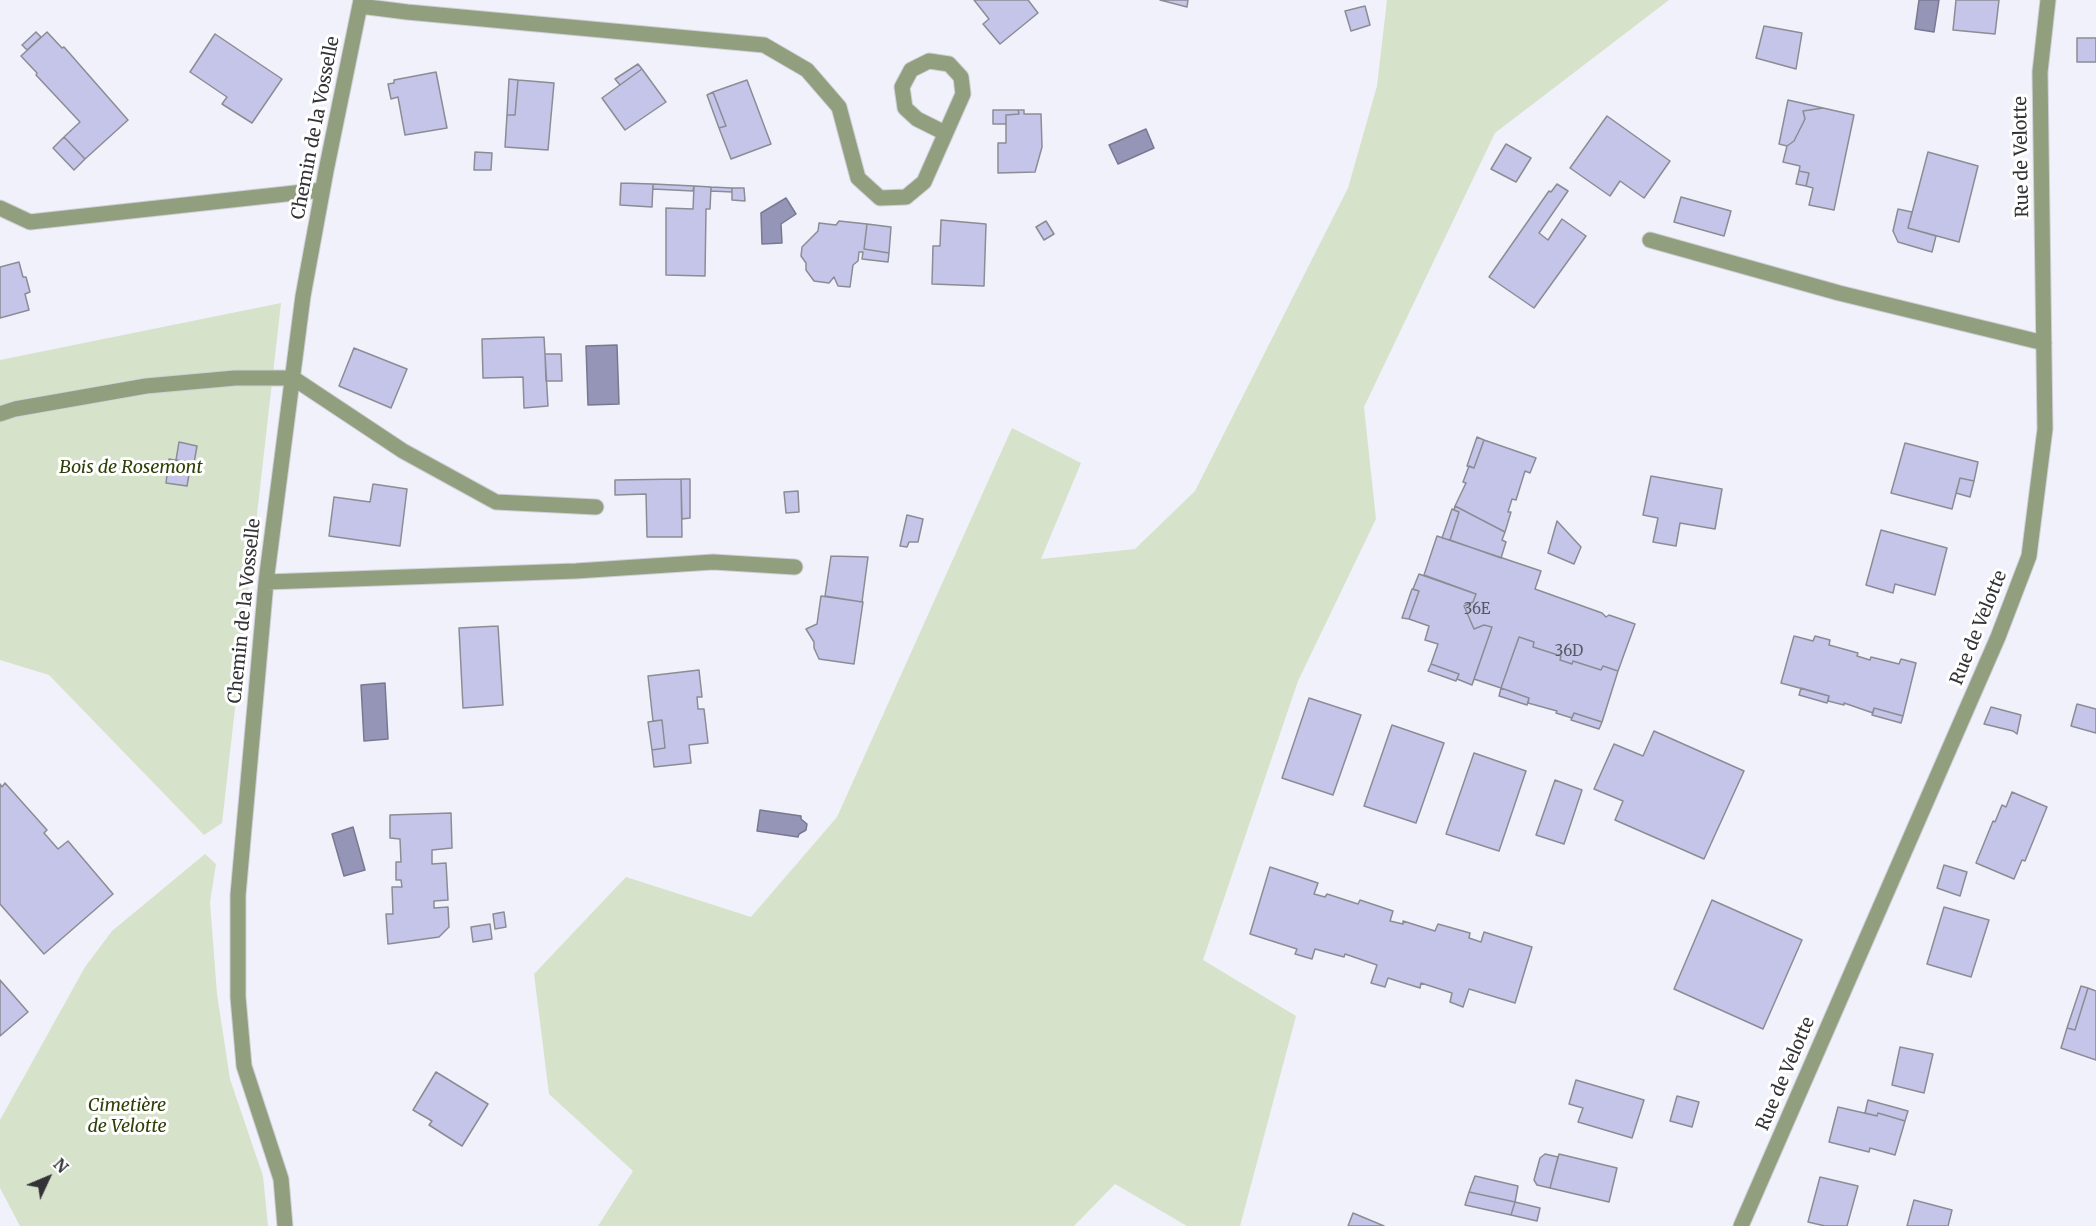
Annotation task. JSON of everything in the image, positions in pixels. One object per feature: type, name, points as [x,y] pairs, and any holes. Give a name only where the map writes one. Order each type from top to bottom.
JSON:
[{"type":"street","name":"Rue de Velotte","points":[[1741,1226],[1998,637],[2029,556],[2045,429],[2040,72],[2048,0]]},
{"type":"street","points":[[361,3],[419,14],[764,45],[807,70],[839,107],[858,178],[880,198],[906,197],[924,182],[963,94],[961,77],[949,64],[929,61],[911,70],[902,87],[905,108],[918,119],[945,133]]},
{"type":"street","name":"Chemin de la Vosselle","points":[[285,1226],[281,1179],[244,1066],[238,997],[238,895],[266,582],[303,296],[322,190],[361,3]]},
{"type":"street","points":[[0,208],[30,222],[322,190]]},
{"type":"street","points":[[1650,240],[1839,293],[2044,343]]},
{"type":"street","points":[[0,414],[15,409],[146,386],[236,378],[293,378],[403,451],[496,502],[596,507]]},
{"type":"street","points":[[266,582],[576,571],[713,562],[795,567]]},
{"type":"green space","points":[[1387,0],[1669,0],[1495,133],[1364,407],[1376,519],[1298,681],[1203,960],[1296,1016],[1240,1226],[1187,1226],[1115,1184],[1074,1226],[598,1226],[633,1171],[549,1094],[534,974],[626,877],[751,917],[837,817],[1012,428],[1081,463],[1041,559],[1135,549],[1195,491],[1348,188],[1377,86]]},
{"type":"green space","name":"Bois de Rosemont","points":[[281,303],[222,823],[204,835],[49,675],[0,660],[0,360]]},
{"type":"green space","name":"Cimetière de Velotte","points":[[205,854],[216,864],[210,902],[217,994],[230,1079],[263,1176],[268,1226],[20,1226],[0,1188],[0,1120],[85,967],[112,931]]},
{"type":"water","points":[[1919,0],[1939,0],[1934,32],[1915,29]]},
{"type":"water","points":[[1146,129],[1154,148],[1118,164],[1109,145]]},
{"type":"water","points":[[786,198],[796,214],[781,224],[782,243],[762,244],[761,213]]},
{"type":"water","points":[[617,345],[619,404],[588,405],[586,346]]},
{"type":"water","points":[[385,683],[388,739],[364,741],[361,685]]},
{"type":"water","points":[[760,810],[801,816],[807,824],[806,830],[798,837],[757,831]]},
{"type":"water","points":[[353,827],[365,870],[344,876],[332,834]]},
{"type":"building","points":[[974,0],[1028,0],[1038,13],[1000,44],[983,24],[989,19]]},
{"type":"building","points":[[1160,0],[1188,0],[1187,7]]},
{"type":"building","points":[[1956,0],[1999,0],[1995,34],[1953,30]]},
{"type":"building","points":[[1365,6],[1370,25],[1351,31],[1345,11]]},
{"type":"building","points":[[1764,26],[1802,33],[1796,69],[1756,58]]},
{"type":"building","points":[[36,32],[41,37],[27,50],[22,45]]},
{"type":"building","points":[[47,32],[62,48],[64,47],[128,120],[85,159],[64,137],[80,122],[21,56]]},
{"type":"building","points":[[215,34],[282,79],[252,123],[222,104],[227,97],[190,72]]},
{"type":"building","points":[[2077,38],[2096,38],[2096,62],[2077,62]]},
{"type":"building","points":[[638,64],[642,69],[620,85],[615,79]]},
{"type":"building","points":[[642,69],[666,102],[625,130],[602,98]]},
{"type":"building","points":[[436,72],[447,128],[405,135],[398,97],[391,99],[388,84],[394,83],[394,80]]},
{"type":"building","points":[[509,79],[518,80],[515,115],[507,115]]},
{"type":"building","points":[[518,80],[554,83],[548,150],[505,147],[507,115],[515,115]]},
{"type":"building","points":[[747,80],[771,144],[731,159],[719,128],[726,126],[713,92]]},
{"type":"building","points":[[713,92],[726,126],[719,128],[707,95]]},
{"type":"building","points":[[1788,100],[1823,108],[1803,111],[1805,119],[1794,141],[1787,146],[1779,144]]},
{"type":"building","points":[[1823,108],[1854,115],[1834,210],[1809,205],[1813,188],[1806,186],[1809,173],[1799,171],[1800,166],[1783,162],[1787,146],[1794,141],[1805,119],[1803,111]]},
{"type":"building","points":[[993,110],[1018,110],[1019,114],[1006,115],[1006,124],[993,124]]},
{"type":"building","points":[[1018,110],[1024,110],[1024,114],[1041,114],[1042,147],[1035,172],[998,173],[998,143],[1006,143],[1006,115],[1019,114]]},
{"type":"building","points":[[1607,116],[1670,161],[1644,198],[1620,181],[1610,196],[1570,168]]},
{"type":"building","points":[[64,137],[85,159],[74,170],[53,148]]},
{"type":"building","points":[[1506,144],[1531,158],[1516,182],[1491,169]]},
{"type":"building","points":[[475,152],[492,153],[491,170],[474,170]]},
{"type":"building","points":[[1928,152],[1978,166],[1959,242],[1908,228]]},
{"type":"building","points":[[1799,171],[1809,173],[1806,186],[1796,184]]},
{"type":"building","points":[[621,183],[653,184],[652,207],[620,205]]},
{"type":"building","points":[[653,184],[694,186],[693,191],[653,189]]},
{"type":"building","points":[[1557,184],[1568,191],[1539,233],[1548,240],[1562,219],[1586,236],[1534,308],[1489,277],[1549,191],[1551,192]]},
{"type":"building","points":[[694,186],[711,187],[710,209],[706,209],[705,276],[666,275],[666,208],[693,209]]},
{"type":"building","points":[[711,187],[732,188],[732,192],[711,191]]},
{"type":"building","points":[[732,188],[744,188],[745,201],[732,200]]},
{"type":"building","points":[[1681,197],[1731,211],[1724,236],[1674,222]]},
{"type":"building","points":[[1898,209],[1912,212],[1908,228],[1936,236],[1932,252],[1898,242],[1893,231]]},
{"type":"building","points":[[941,220],[986,224],[984,286],[932,284],[933,246],[940,246]]},
{"type":"building","points":[[839,221],[867,224],[864,249],[889,253],[888,262],[862,259],[863,252],[859,252],[858,261],[853,265],[850,287],[838,286],[834,277],[829,283],[814,281],[806,270],[806,263],[801,256],[802,247],[818,231],[819,223],[836,225]]},
{"type":"building","points":[[1046,221],[1054,234],[1044,240],[1036,227]]},
{"type":"building","points":[[867,224],[891,227],[889,253],[864,249]]},
{"type":"building","points":[[19,262],[30,292],[25,294],[29,310],[0,318],[0,267]]},
{"type":"building","points":[[544,337],[548,406],[524,408],[523,377],[483,378],[482,339]]},
{"type":"building","points":[[354,348],[407,369],[391,408],[339,386]]},
{"type":"building","points":[[545,354],[561,354],[562,381],[546,381]]},
{"type":"building","points":[[1477,437],[1484,440],[1474,468],[1467,466]]},
{"type":"building","points":[[1484,440],[1536,458],[1530,473],[1525,471],[1516,500],[1512,499],[1505,532],[1455,506],[1466,483],[1463,482],[1469,466],[1474,468]]},
{"type":"building","points":[[179,442],[197,446],[194,463],[176,460]]},
{"type":"building","points":[[1905,443],[1978,462],[1974,481],[1960,478],[1952,509],[1891,493]]},
{"type":"building","points":[[169,459],[191,463],[187,486],[166,483]]},
{"type":"building","points":[[1651,476],[1722,489],[1715,529],[1680,523],[1676,546],[1653,542],[1658,518],[1643,515]]},
{"type":"building","points":[[1960,478],[1974,481],[1970,497],[1956,493]]},
{"type":"building","points":[[681,479],[682,537],[647,537],[646,494],[615,495],[615,480]]},
{"type":"building","points":[[681,479],[690,479],[690,518],[682,519]]},
{"type":"building","points":[[373,484],[407,489],[400,546],[329,536],[334,497],[370,502]]},
{"type":"building","points":[[798,491],[799,512],[786,513],[784,492]]},
{"type":"building","points":[[1455,506],[1505,532],[1502,540],[1506,542],[1501,558],[1450,540],[1459,512],[1454,510]]},
{"type":"building","points":[[1452,509],[1459,512],[1450,540],[1442,538]]},
{"type":"building","points":[[907,515],[923,519],[918,542],[909,542],[907,547],[900,546]]},
{"type":"building","points":[[1557,521],[1581,547],[1574,564],[1548,553]]},
{"type":"building","points":[[1881,530],[1947,548],[1935,595],[1895,584],[1893,593],[1866,585]]},
{"type":"building","points":[[1437,536],[1541,571],[1535,589],[1602,613],[1606,617],[1609,615],[1635,624],[1618,671],[1603,666],[1601,670],[1573,661],[1572,664],[1560,660],[1561,656],[1533,647],[1534,642],[1519,637],[1501,688],[1474,679],[1492,627],[1484,625],[1474,629],[1464,606],[1473,602],[1476,594],[1424,575]]},
{"type":"building","points":[[831,556],[868,557],[862,602],[825,596]]},
{"type":"building","points":[[1419,574],[1476,594],[1473,602],[1464,606],[1474,629],[1484,625],[1492,627],[1472,685],[1457,679],[1459,674],[1431,664],[1438,644],[1425,640],[1429,626],[1409,619],[1419,591],[1413,589]]},
{"type":"building","points":[[1412,589],[1419,591],[1409,619],[1402,618]]},
{"type":"building","points":[[821,596],[863,602],[854,664],[819,659],[814,642],[806,629],[817,624]]},
{"type":"building","points":[[498,626],[503,705],[463,708],[459,628]]},
{"type":"building","points":[[1794,636],[1813,641],[1815,636],[1830,640],[1829,645],[1858,653],[1857,656],[1870,660],[1871,657],[1899,664],[1901,659],[1916,663],[1903,716],[1874,708],[1873,713],[1844,703],[1844,705],[1828,701],[1829,696],[1781,683]]},
{"type":"building","points":[[1519,637],[1534,642],[1533,647],[1561,656],[1560,660],[1572,664],[1573,661],[1601,670],[1603,666],[1618,671],[1602,722],[1574,713],[1572,718],[1556,713],[1557,711],[1528,703],[1529,698],[1501,688]]},
{"type":"building","points":[[1431,664],[1459,674],[1456,681],[1428,671]]},
{"type":"building","points":[[699,670],[702,697],[697,697],[698,709],[704,709],[708,743],[689,745],[691,763],[654,767],[652,750],[665,748],[662,720],[653,721],[648,676]]},
{"type":"building","points":[[1501,688],[1529,698],[1527,705],[1499,696]]},
{"type":"building","points":[[1801,688],[1829,696],[1827,703],[1799,695]]},
{"type":"building","points":[[1309,698],[1361,715],[1333,795],[1282,778]]},
{"type":"building","points":[[2077,704],[2096,709],[2096,733],[2071,726]]},
{"type":"building","points":[[1991,707],[2021,715],[2017,734],[1984,724]]},
{"type":"building","points":[[1874,708],[1903,716],[1901,723],[1872,715]]},
{"type":"building","points":[[1574,713],[1602,722],[1599,729],[1571,720]]},
{"type":"building","points":[[662,720],[665,748],[652,750],[648,722]]},
{"type":"building","points":[[1392,725],[1444,743],[1416,823],[1364,806]]},
{"type":"building","points":[[1654,731],[1744,771],[1704,859],[1615,820],[1623,801],[1594,789],[1614,744],[1643,756]]},
{"type":"building","points":[[1474,753],[1526,771],[1499,851],[1446,834]]},
{"type":"building","points":[[1555,780],[1582,790],[1564,844],[1536,835]]},
{"type":"building","points":[[5,783],[47,830],[44,833],[58,849],[68,841],[113,894],[44,954],[0,904],[0,784],[2,787]]},
{"type":"building","points":[[2012,792],[2047,807],[2025,861],[2022,860],[2014,879],[1976,863],[1993,821],[1995,822],[2002,805],[2006,807]]},
{"type":"building","points":[[451,813],[452,848],[432,850],[432,864],[446,863],[448,900],[434,901],[434,908],[448,907],[449,927],[439,937],[388,944],[386,914],[393,914],[392,887],[402,887],[401,880],[396,880],[396,862],[401,862],[400,839],[390,838],[390,815]]},
{"type":"building","points":[[1944,865],[1967,872],[1960,896],[1937,888]]},
{"type":"building","points":[[1270,867],[1318,883],[1314,894],[1325,897],[1327,894],[1358,904],[1360,900],[1393,911],[1390,921],[1403,924],[1403,921],[1435,931],[1438,924],[1470,933],[1469,938],[1481,942],[1484,932],[1532,947],[1515,1003],[1469,989],[1463,1007],[1450,1002],[1452,993],[1421,983],[1420,988],[1388,978],[1385,987],[1371,983],[1377,965],[1345,954],[1344,957],[1315,949],[1312,959],[1295,954],[1297,949],[1250,934]]},
{"type":"building","points":[[1712,900],[1802,940],[1763,1029],[1674,989]]},
{"type":"building","points":[[1944,907],[1989,920],[1971,977],[1927,964]]},
{"type":"building","points":[[504,912],[506,927],[495,929],[493,914]]},
{"type":"building","points":[[490,924],[492,939],[473,942],[471,927]]},
{"type":"building","points":[[0,980],[28,1012],[0,1036]]},
{"type":"building","points":[[2081,986],[2088,988],[2075,1030],[2067,1028]]},
{"type":"building","points":[[2088,988],[2096,991],[2096,1060],[2061,1048],[2067,1028],[2075,1030]]},
{"type":"building","points":[[1900,1047],[1933,1054],[1924,1093],[1892,1085]]},
{"type":"building","points":[[436,1072],[488,1104],[462,1146],[429,1125],[432,1121],[413,1110]]},
{"type":"building","points":[[1576,1080],[1644,1100],[1632,1138],[1578,1122],[1583,1108],[1569,1104]]},
{"type":"building","points":[[1677,1096],[1699,1102],[1692,1127],[1670,1121]]},
{"type":"building","points":[[1868,1100],[1908,1111],[1905,1121],[1878,1113],[1877,1116],[1865,1113]]},
{"type":"building","points":[[1838,1107],[1877,1116],[1878,1113],[1905,1121],[1895,1155],[1870,1148],[1869,1152],[1829,1142]]},
{"type":"building","points":[[1545,1154],[1558,1157],[1550,1188],[1537,1185],[1534,1180],[1540,1158]]},
{"type":"building","points":[[1559,1154],[1617,1168],[1609,1202],[1550,1188]]},
{"type":"building","points":[[1475,1176],[1518,1186],[1515,1202],[1469,1192]]},
{"type":"building","points":[[1820,1177],[1858,1186],[1847,1226],[1825,1226],[1808,1222]]},
{"type":"building","points":[[1469,1192],[1515,1202],[1511,1215],[1465,1205]]},
{"type":"building","points":[[1914,1200],[1952,1210],[1948,1226],[1907,1226]]},
{"type":"building","points":[[1515,1202],[1540,1208],[1537,1221],[1511,1215]]},
{"type":"building","points":[[1353,1213],[1384,1226],[1348,1226]]}]
